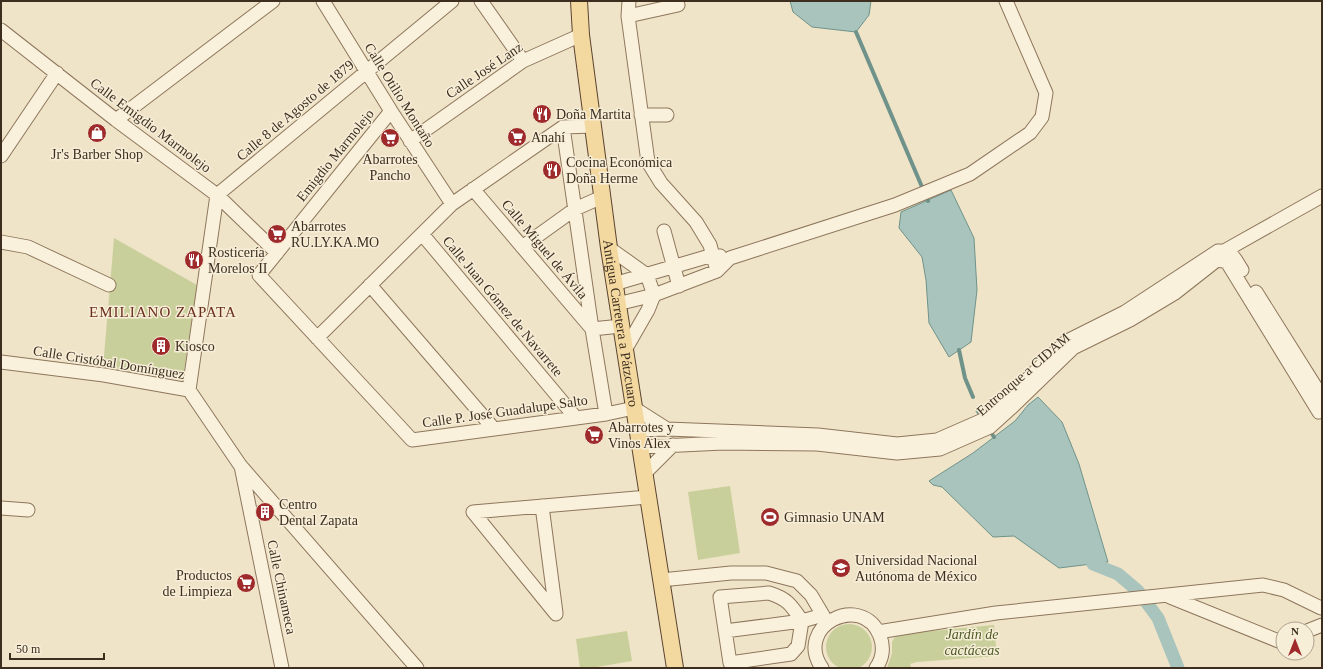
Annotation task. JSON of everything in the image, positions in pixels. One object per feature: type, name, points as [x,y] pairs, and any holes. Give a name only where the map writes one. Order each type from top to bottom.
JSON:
[{"type":"main road","name":"Antigua Carretera a Pátzcuaro","points":[[579,1],[581,35],[614,284],[675,668]]},
{"type":"street","points":[[116,120],[273,1]]},
{"type":"street","name":"Calle Otilio Montaño","points":[[324,1],[366,72],[452,204]]},
{"type":"street","name":"Calle 8 de Agosto de 1879","points":[[217,195],[452,1]]},
{"type":"street","points":[[481,1],[523,61]]},
{"type":"street","points":[[629,1],[628,16],[648,162],[661,182],[696,222],[710,244],[717,271]]},
{"type":"street","points":[[618,304],[654,295],[717,271],[730,258],[895,205],[970,174],[1030,133],[1042,117],[1046,93],[1006,1]]},
{"type":"street","points":[[628,16],[678,5]]},
{"type":"street","name":"Calle Emigdio Marmolejo","points":[[1,30],[116,120],[217,195],[277,253]]},
{"type":"street","name":"Calle José Lanz","points":[[410,140],[523,61],[581,35]]},
{"type":"street","points":[[1,156],[57,73]]},
{"type":"street","name":"Emigdio Marmolejo","points":[[259,275],[391,111]]},
{"type":"street","points":[[641,116],[666,115]]},
{"type":"street","points":[[317,338],[452,204],[563,127],[593,126]]},
{"type":"street","points":[[563,127],[592,329],[606,414]]},
{"type":"street","name":"Calle Miguel de Ávila","points":[[473,189],[592,329]]},
{"type":"street","points":[[190,390],[217,195]]},
{"type":"street","name":"Entronque a CIDAM","points":[[637,430],[667,430],[723,437],[817,440],[897,454],[940,449],[990,427],[1011,408],[1070,344],[1130,320],[1175,292],[1224,255],[1322,196]]},
{"type":"street","points":[[522,247],[575,209],[602,197]]},
{"type":"street","points":[[664,231],[679,286]]},
{"type":"street","name":"Calle Juan Gómez de Navarrete","points":[[422,234],[576,418]]},
{"type":"street","points":[[1,242],[28,247],[109,285]]},
{"type":"street","points":[[609,248],[647,275],[654,295],[648,310],[625,350]]},
{"type":"street","points":[[1321,408],[1227,262],[1224,255],[1231,252],[1322,397]]},
{"type":"street","points":[[614,284],[713,255],[730,258]]},
{"type":"street","name":"Calle P. José Guadalupe Salto","points":[[259,275],[412,440],[606,414],[634,408]]},
{"type":"street","points":[[370,285],[494,429]]},
{"type":"street","points":[[592,329],[621,326]]},
{"type":"street","name":"Calle Cristóbal Domínguez","points":[[1,362],[104,375],[190,390],[240,465],[417,668]]},
{"type":"street","points":[[634,408],[667,430]]},
{"type":"street","name":"Entronque a CIDAM","points":[[640,447],[673,445],[723,437]]},
{"type":"street","points":[[644,474],[673,445]]},
{"type":"street","name":"Calle Chinameca","points":[[240,465],[282,668]]},
{"type":"street","points":[[542,506],[556,614],[474,512],[542,506],[648,497]]},
{"type":"street","points":[[1,508],[28,510]]},
{"type":"street","points":[[661,580],[731,573],[766,573],[797,581],[811,595],[825,619]]},
{"type":"street","points":[[878,632],[996,613],[1153,598],[1263,585],[1284,590],[1322,605]]},
{"type":"street","points":[[769,593],[782,597],[802,621],[798,646],[791,654],[730,664],[725,631],[720,597],[769,593]]},
{"type":"street","points":[[1168,596],[1275,640]]},
{"type":"street","points":[[725,631],[825,619],[845,615],[855,615],[864,618],[872,624],[878,632],[882,642],[882,652],[876,668]]},
{"type":"street","points":[[822,668],[818,663],[815,652],[815,641],[825,619]]},
{"type":"green space","points":[[114,238],[197,285],[183,379],[103,368]]},
{"type":"green space","points":[[730,486],[740,553],[698,560],[688,492]]},
{"type":"green space","points":[[844,624],[854,624],[862,628],[868,634],[872,642],[872,652],[868,660],[862,666],[854,670],[844,670],[836,666],[830,660],[826,652],[826,642],[830,634],[836,628]]},
{"type":"green space","name":"Jardín de cactáceas","points":[[994,625],[997,656],[917,662],[910,664],[911,667],[887,668],[892,653],[892,642],[894,638],[900,634]]},
{"type":"green space","points":[[627,631],[632,661],[591,668],[580,668],[576,639]]},
{"type":"water","points":[[790,1],[871,1],[869,15],[856,32],[812,27],[793,12]]},
{"type":"water","points":[[951,190],[974,238],[977,290],[971,342],[949,357],[929,323],[926,280],[922,257],[899,228],[901,212]]},
{"type":"water","points":[[1038,397],[1062,422],[1079,464],[1108,562],[1059,568],[1014,536],[993,537],[942,487],[933,485],[929,481],[973,453],[1015,421],[1028,405]]},
{"type":"waterway","points":[[856,32],[928,201]]},
{"type":"waterway","points":[[959,350],[965,378],[973,397]]},
{"type":"waterway","points":[[1093,564],[1118,574],[1138,591],[1158,618],[1178,668]]},
{"type":"place","name":"Doña Martita","points":[[542,114]]},
{"type":"place","name":"Jr's Barber Shop","points":[[97,133]]},
{"type":"place","name":"Anahí","points":[[517,137]]},
{"type":"place","name":"Abarrotes Pancho","points":[[390,138]]},
{"type":"place","name":"Cocina Económica Doña Herme","points":[[552,170]]},
{"type":"place","name":"Abarrotes RU.LY.KA.MO","points":[[277,234]]},
{"type":"place","name":"Rosticería Morelos II","points":[[194,260]]},
{"type":"place","name":"Kiosco","points":[[161,346]]},
{"type":"place","name":"Abarrotes y Vinos Alex","points":[[594,435]]},
{"type":"place","name":"Centro Dental Zapata","points":[[265,512]]},
{"type":"place","name":"Gimnasio UNAM","points":[[770,517]]},
{"type":"place","name":"Universidad Nacional Autónoma de México","points":[[841,568]]},
{"type":"place","name":"Productos de Limpieza","points":[[246,583]]},
{"type":"district","name":"EMILIANO ZAPATA","points":[[163,312]]}]
